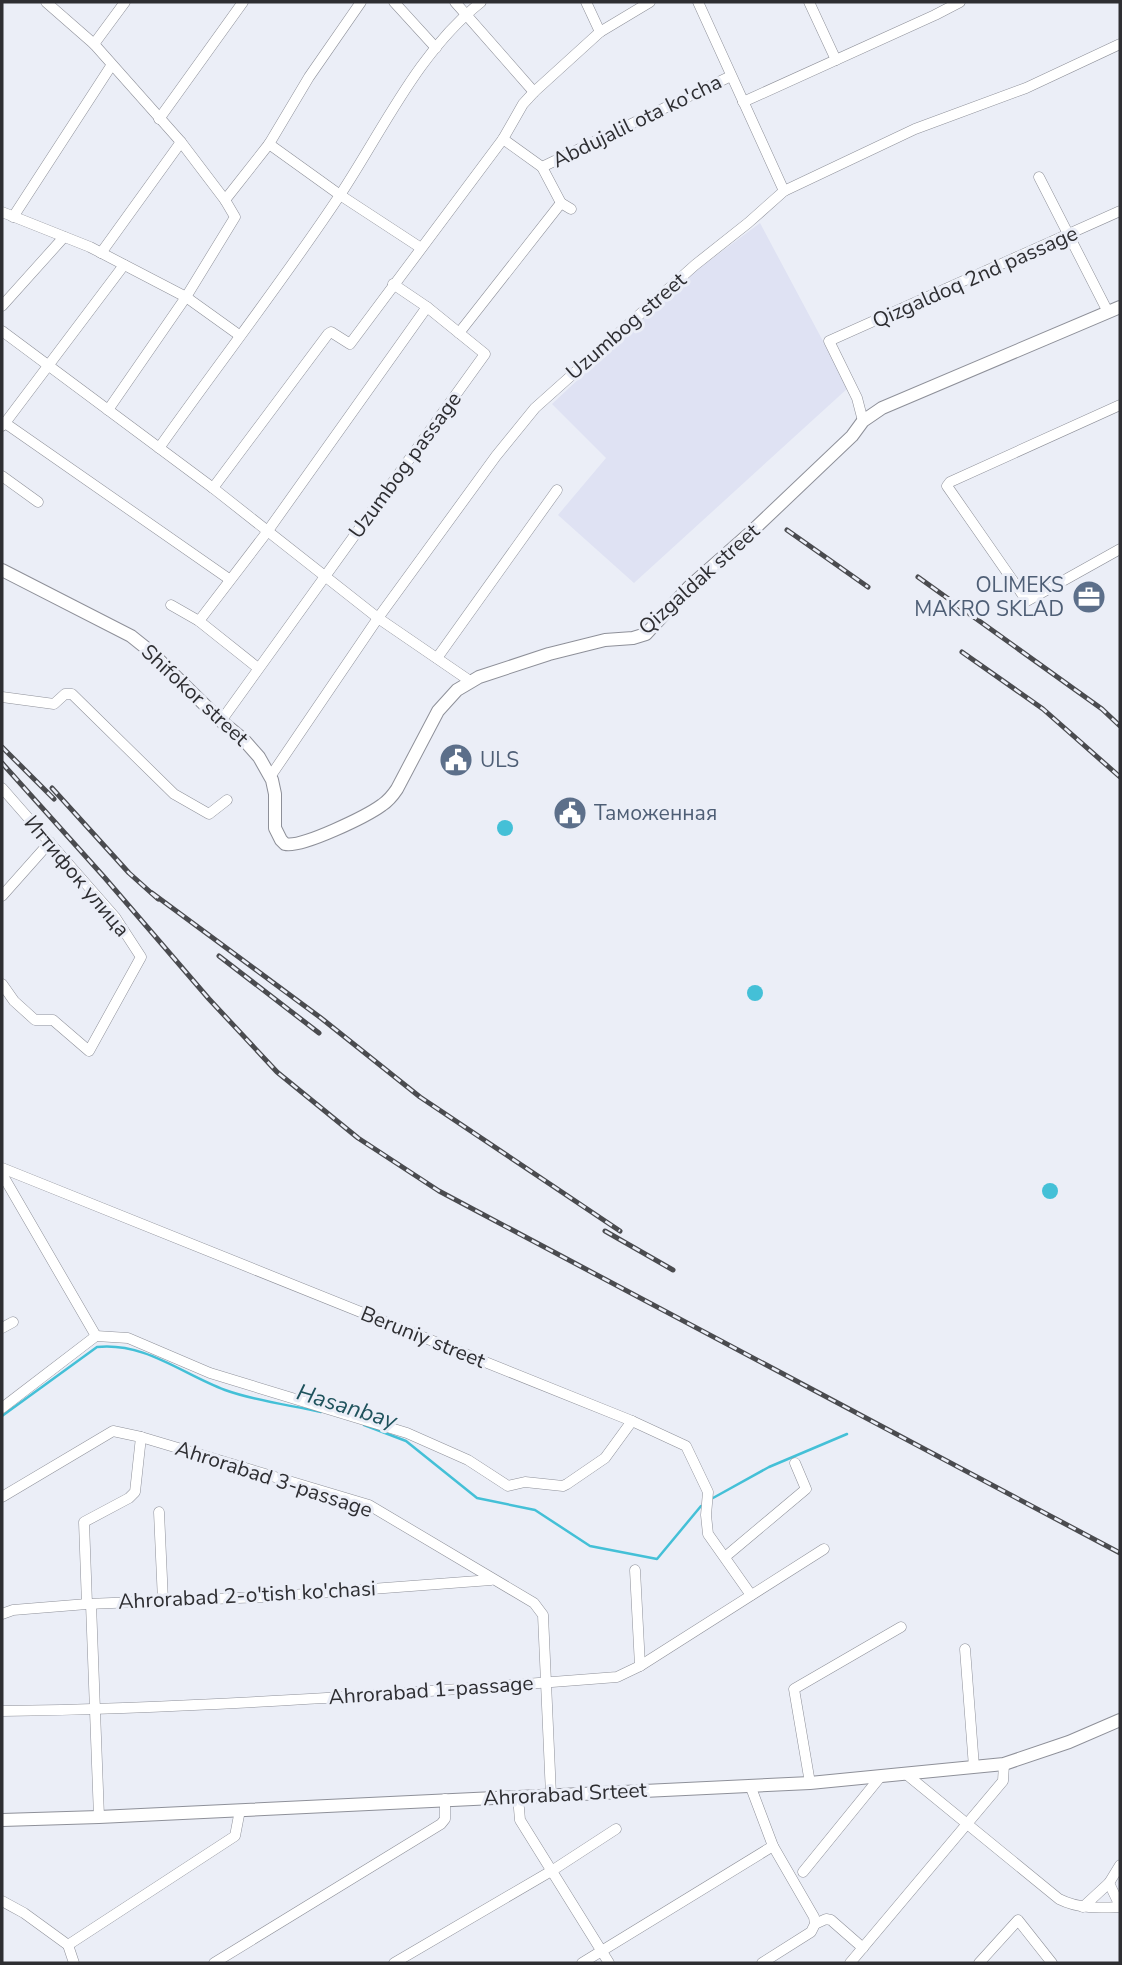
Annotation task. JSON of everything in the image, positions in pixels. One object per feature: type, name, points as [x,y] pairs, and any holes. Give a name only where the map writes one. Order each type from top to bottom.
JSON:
[{"type":"street","points":[[46,2],[94,44],[181,142],[225,200],[235,218],[186,297],[108,410]]},
{"type":"street","points":[[94,44],[125,2]]},
{"type":"street","points":[[159,119],[243,2]]},
{"type":"street","points":[[225,200],[269,144],[309,77],[361,2]]},
{"type":"street","points":[[394,2],[436,48]]},
{"type":"street","points":[[455,2],[534,92]]},
{"type":"street","points":[[159,448],[340,195],[419,69],[465,14],[481,2]]},
{"type":"street","points":[[586,2],[600,32]]},
{"type":"street","points":[[213,488],[328,334],[331,332],[350,344],[503,139],[523,104],[600,32],[650,2]]},
{"type":"street","points":[[698,2],[784,191]]},
{"type":"street","points":[[809,2],[836,60]]},
{"type":"street","points":[[743,102],[960,2]]},
{"type":"street","name":"Uzumbog street","points":[[270,777],[378,618],[496,456],[540,403],[695,265],[784,191],[915,129],[1026,88],[1120,44]]},
{"type":"street","points":[[13,217],[111,66]]},
{"type":"street","name":"Abdujalil ota ko'cha","points":[[542,167],[731,76]]},
{"type":"street","points":[[393,284],[459,333],[566,206],[542,167],[503,139]]},
{"type":"street","points":[[101,253],[181,142]]},
{"type":"street","points":[[269,144],[421,248]]},
{"type":"street","points":[[1039,177],[1068,236],[1114,310]]},
{"type":"street","name":"Qizgaldoq 2nd passage","points":[[863,421],[856,398],[829,341],[1120,211]]},
{"type":"street","points":[[2,212],[101,253],[186,297],[239,335]]},
{"type":"street","points":[[2,306],[64,237]]},
{"type":"street","points":[[124,265],[3,425],[229,579]]},
{"type":"street","points":[[199,621],[267,532],[427,307]]},
{"type":"street","name":"Qizgaldak street","points":[[274,813],[279,838],[285,844],[292,845],[300,844],[381,806],[397,789],[441,706],[470,681],[549,654],[606,640],[642,636],[689,587],[852,436],[863,421],[903,398],[1114,310]]},
{"type":"street","points":[[2,331],[213,488],[378,618],[470,681]]},
{"type":"street","name":"Uzumbog passage","points":[[221,721],[485,354],[459,333]]},
{"type":"street","points":[[1120,405],[950,482],[947,486],[1024,600],[1032,600],[1120,549]]},
{"type":"street","points":[[2,475],[37,502]]},
{"type":"street","points":[[437,658],[557,490]]},
{"type":"street","name":"Shifokor street","points":[[2,570],[131,636],[151,652],[254,751],[270,777],[275,794],[274,813]]},
{"type":"street","points":[[171,605],[199,621],[258,668]]},
{"type":"street","points":[[2,697],[54,704],[69,693],[174,794],[209,814],[227,800]]},
{"type":"street","name":"Иттифок улица","points":[[2,788],[115,918],[141,957],[89,1051],[53,1020],[35,1020],[2,984]]},
{"type":"street","points":[[2,896],[50,842]]},
{"type":"street","name":"Beruniy street","points":[[2,1168],[632,1421],[685,1446],[708,1492],[708,1534],[751,1595]]},
{"type":"street","points":[[2,1174],[96,1336]]},
{"type":"street","points":[[2,1328],[13,1322]]},
{"type":"street","points":[[2,1408],[96,1336],[128,1338],[209,1373],[407,1433],[468,1460],[508,1486],[525,1482],[563,1486],[567,1484],[605,1458],[632,1421]]},
{"type":"street","name":"Ahrorabad 3-passage","points":[[2,1497],[113,1431],[369,1505],[534,1603],[543,1615],[544,1682]]},
{"type":"street","points":[[99,1817],[96,1710],[83,1522],[135,1492],[141,1437]]},
{"type":"street","points":[[725,1557],[806,1489],[796,1462]]},
{"type":"street","points":[[159,1512],[163,1601]]},
{"type":"street","name":"Ahrorabad 1-passage","points":[[2,1711],[96,1710],[617,1677],[640,1666],[824,1549]]},
{"type":"street","points":[[635,1570],[640,1666]]},
{"type":"street","name":"Ahrorabad 2-o'tish ko'chasi","points":[[2,1614],[13,1610],[89,1604],[265,1597],[492,1580]]},
{"type":"street","points":[[810,1783],[794,1689],[901,1627]]},
{"type":"street","points":[[965,1649],[974,1767]]},
{"type":"street","points":[[544,1682],[551,1795]]},
{"type":"street","name":"Ahrorabad Srteet","points":[[2,1820],[810,1783],[1004,1765],[1120,1720]]},
{"type":"street","points":[[850,1963],[1003,1781],[1004,1765]]},
{"type":"street","points":[[906,1774],[1066,1903],[1100,1909],[1120,1907],[1109,1883]]},
{"type":"street","points":[[803,1872],[881,1776]]},
{"type":"street","points":[[750,1785],[773,1846],[814,1917],[815,1924],[811,1932],[762,1963]]},
{"type":"street","points":[[518,1797],[520,1820],[609,1963]]},
{"type":"street","points":[[214,1963],[441,1824],[445,1819],[445,1799]]},
{"type":"street","points":[[68,1945],[235,1836],[240,1810]]},
{"type":"street","points":[[394,1963],[553,1870],[616,1829]]},
{"type":"street","points":[[582,1963],[773,1846]]},
{"type":"street","points":[[1083,1907],[1109,1883],[1120,1865]]},
{"type":"street","points":[[2,1901],[24,1913],[68,1945],[74,1963]]},
{"type":"street","points":[[815,1924],[826,1919],[831,1920],[863,1948]]},
{"type":"street","points":[[979,1963],[1018,1920],[1052,1963]]},
{"type":"shaded area","points":[[760,223],[848,388],[634,583],[558,515],[606,458],[552,404],[685,279]]},
{"type":"water","points":[[505,820],[511,822],[511,834],[505,836],[499,834],[497,828],[499,822]]},
{"type":"water","points":[[755,985],[761,987],[761,999],[755,1001],[749,999],[747,993],[749,987]]},
{"type":"water","points":[[1050,1183],[1056,1185],[1056,1197],[1050,1199],[1044,1197],[1042,1191],[1044,1185]]},
{"type":"waterway","name":"Hasanbay","points":[[2,1416],[97,1347],[131,1349],[236,1394],[321,1412]]},
{"type":"waterway","name":"Hasanbay","points":[[364,1425],[406,1441],[477,1498],[535,1510],[590,1546],[657,1559],[701,1506]]},
{"type":"waterway","name":"Hasanbay","points":[[713,1498],[769,1467],[847,1434]]},
{"type":"railway","points":[[787,530],[868,587]]},
{"type":"railway","points":[[918,577],[1102,709],[1120,726]]},
{"type":"railway","points":[[962,652],[1043,709],[1120,777]]},
{"type":"railway","points":[[2,747],[54,799]]},
{"type":"railway","points":[[2,763],[209,999],[277,1072],[358,1138],[439,1191],[1120,1553]]},
{"type":"railway","points":[[52,788],[129,873],[158,899]]},
{"type":"railway","points":[[152,893],[321,1018],[420,1097],[620,1231]]},
{"type":"railway","points":[[219,956],[319,1033]]},
{"type":"railway","points":[[605,1231],[673,1270]]},
{"type":"place","name":"OLIMEKS MAKRO SKLAD","points":[[1089,597]]},
{"type":"place","name":"ULS","points":[[456,760]]},
{"type":"place","name":"Таможенная","points":[[570,813]]}]
